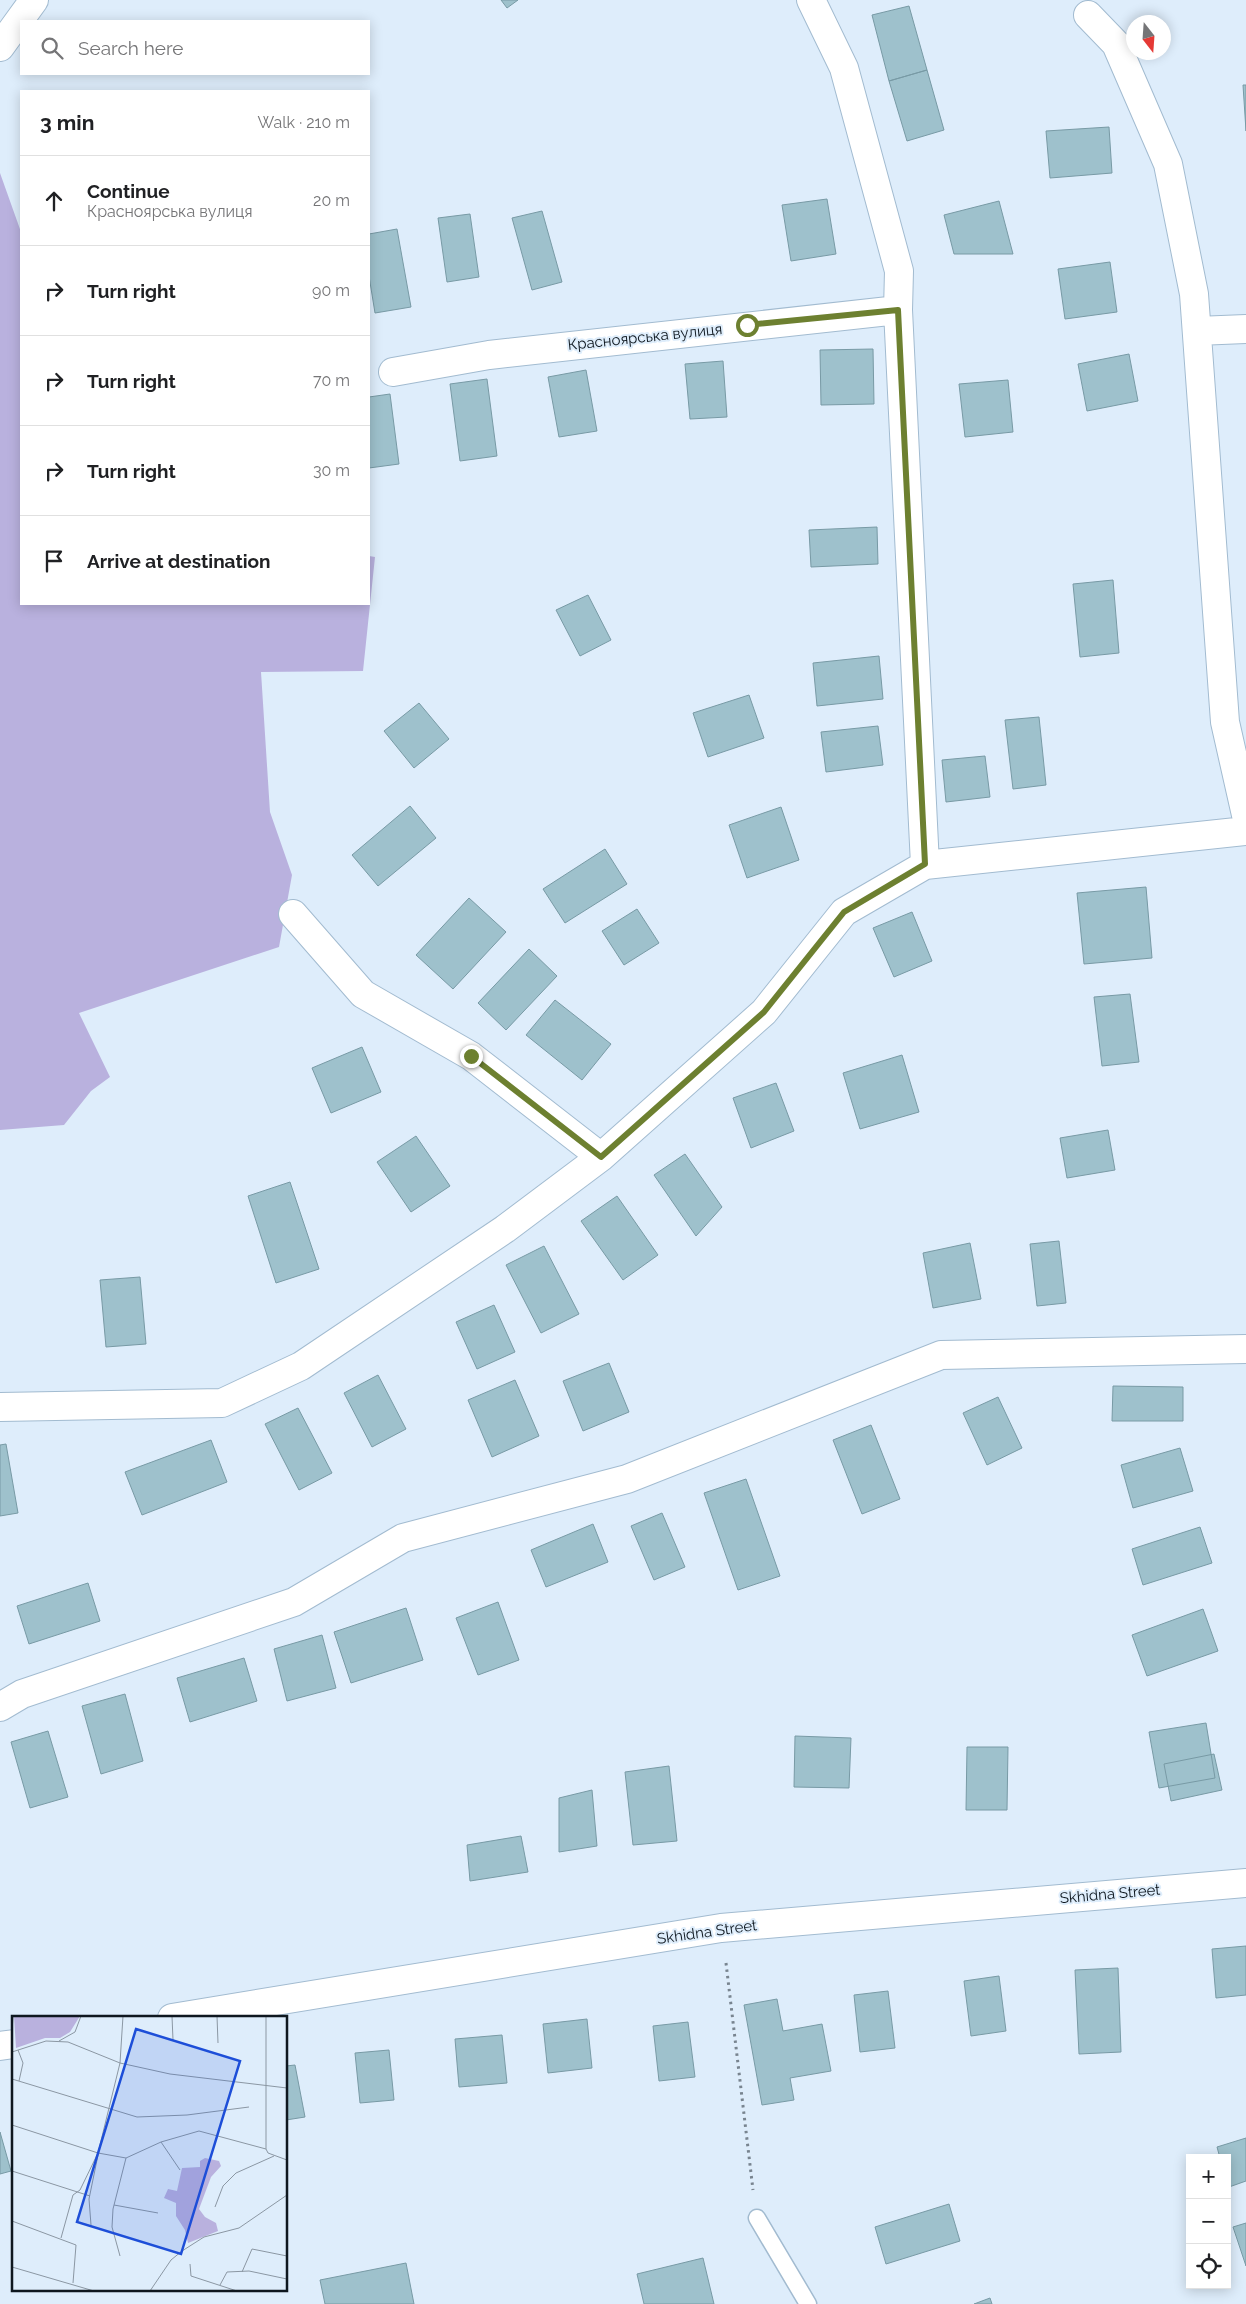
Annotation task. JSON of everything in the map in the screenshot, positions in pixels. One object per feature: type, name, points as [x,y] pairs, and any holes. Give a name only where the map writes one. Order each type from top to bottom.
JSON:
[{"type":"street","points":[[0,47],[34,0]]},
{"type":"street","points":[[811,0],[844,68],[899,271],[898,310],[925,864]]},
{"type":"street","points":[[1088,15],[1116,44],[1168,164],[1194,294],[1225,722],[1246,815]]},
{"type":"street","name":"Красноярська вулиця","points":[[393,372],[488,355],[898,310]]},
{"type":"street","points":[[1197,331],[1246,329]]},
{"type":"street","points":[[0,1407],[222,1403],[301,1366],[505,1229],[601,1157],[764,1012],[844,912],[925,864],[1246,831]]},
{"type":"street","points":[[293,914],[363,994],[471,1056],[601,1157]]},
{"type":"street","points":[[0,1707],[22,1694],[294,1602],[403,1538],[627,1479],[941,1355],[1246,1348]]},
{"type":"street","name":"Skhidna Street","points":[[184,2016],[721,1928],[1246,1883]]},
{"type":"lane","points":[[757,2218],[808,2304]]},
{"type":"path","points":[[721,1928],[757,2218]]},
{"type":"shaded area","points":[[0,173],[20,229],[20,605],[370,605],[363,671],[261,672],[270,812],[292,875],[279,947],[79,1013],[110,1077],[91,1091],[64,1125],[0,1130]]},
{"type":"shaded area","points":[[370,556],[375,557],[370,604]]},
{"type":"building","points":[[501,0],[518,0],[507,8]]},
{"type":"building","points":[[909,6],[927,70],[889,81],[872,15]]},
{"type":"building","points":[[927,70],[944,130],[907,141],[889,81]]},
{"type":"building","points":[[1243,85],[1246,85],[1246,131]]},
{"type":"building","points":[[1109,127],[1112,173],[1050,178],[1046,131]]},
{"type":"building","points":[[827,199],[836,254],[791,261],[782,205]]},
{"type":"building","points":[[999,201],[1013,254],[954,254],[944,215]]},
{"type":"building","points":[[542,211],[562,282],[532,290],[512,218]]},
{"type":"building","points":[[470,214],[479,277],[447,282],[438,218]]},
{"type":"building","points":[[397,229],[411,307],[375,313],[370,282],[370,234]]},
{"type":"building","points":[[1110,262],[1117,312],[1065,319],[1058,269]]},
{"type":"building","points":[[873,349],[874,404],[821,405],[820,350]]},
{"type":"building","points":[[1129,354],[1138,401],[1087,411],[1078,364]]},
{"type":"building","points":[[723,361],[727,417],[690,419],[685,364]]},
{"type":"building","points":[[586,370],[597,431],[559,437],[548,377]]},
{"type":"building","points":[[487,379],[497,456],[460,461],[450,384]]},
{"type":"building","points":[[1008,380],[1013,432],[965,437],[959,384]]},
{"type":"building","points":[[390,394],[399,464],[370,468],[370,397]]},
{"type":"building","points":[[877,527],[878,564],[811,567],[809,530]]},
{"type":"building","points":[[1113,580],[1119,653],[1080,657],[1073,584]]},
{"type":"building","points":[[588,595],[611,640],[580,656],[556,610]]},
{"type":"building","points":[[879,656],[883,699],[817,706],[813,663]]},
{"type":"building","points":[[749,695],[764,738],[708,757],[693,713]]},
{"type":"building","points":[[419,703],[449,739],[414,768],[384,731]]},
{"type":"building","points":[[1039,717],[1046,785],[1013,789],[1005,720]]},
{"type":"building","points":[[878,726],[883,765],[826,772],[821,732]]},
{"type":"building","points":[[985,756],[990,797],[946,802],[942,760]]},
{"type":"building","points":[[410,806],[436,838],[378,886],[352,855]]},
{"type":"building","points":[[781,807],[799,860],[747,878],[729,825]]},
{"type":"building","points":[[605,849],[627,884],[565,923],[543,889]]},
{"type":"building","points":[[1146,887],[1152,958],[1084,964],[1077,893]]},
{"type":"building","points":[[469,898],[506,932],[453,989],[416,955]]},
{"type":"building","points":[[637,909],[659,943],[624,965],[602,931]]},
{"type":"building","points":[[912,912],[932,961],[894,977],[873,928]]},
{"type":"building","points":[[529,949],[557,976],[506,1030],[478,1003]]},
{"type":"building","points":[[1130,994],[1139,1062],[1102,1066],[1094,997]]},
{"type":"building","points":[[555,1000],[611,1044],[582,1080],[526,1035]]},
{"type":"building","points":[[362,1047],[381,1092],[331,1113],[312,1068]]},
{"type":"building","points":[[902,1055],[919,1112],[860,1129],[843,1073]]},
{"type":"building","points":[[776,1083],[794,1131],[751,1148],[733,1098]]},
{"type":"building","points":[[1108,1130],[1115,1170],[1067,1178],[1060,1138]]},
{"type":"building","points":[[416,1136],[450,1186],[411,1212],[377,1162]]},
{"type":"building","points":[[685,1154],[722,1207],[696,1236],[654,1175]]},
{"type":"building","points":[[290,1182],[319,1269],[276,1283],[248,1196]]},
{"type":"building","points":[[617,1196],[658,1255],[623,1280],[581,1221]]},
{"type":"building","points":[[1059,1241],[1066,1303],[1037,1306],[1030,1244]]},
{"type":"building","points":[[970,1243],[981,1299],[933,1308],[923,1253]]},
{"type":"building","points":[[544,1246],[579,1314],[541,1333],[506,1265]]},
{"type":"building","points":[[140,1277],[146,1344],[106,1347],[100,1280]]},
{"type":"building","points":[[494,1305],[515,1352],[477,1369],[456,1322]]},
{"type":"building","points":[[609,1363],[629,1412],[583,1431],[563,1381]]},
{"type":"building","points":[[378,1375],[406,1429],[372,1447],[344,1393]]},
{"type":"building","points":[[515,1380],[539,1436],[492,1457],[468,1400]]},
{"type":"building","points":[[1113,1386],[1183,1387],[1183,1421],[1112,1421]]},
{"type":"building","points":[[998,1397],[1022,1448],[987,1465],[963,1413]]},
{"type":"building","points":[[298,1408],[332,1473],[299,1490],[265,1424]]},
{"type":"building","points":[[871,1425],[900,1499],[862,1514],[833,1440]]},
{"type":"building","points":[[211,1440],[227,1482],[142,1515],[125,1472]]},
{"type":"building","points":[[6,1444],[18,1513],[0,1516],[0,1445]]},
{"type":"building","points":[[1180,1448],[1193,1491],[1133,1508],[1121,1465]]},
{"type":"building","points":[[746,1479],[780,1576],[738,1590],[704,1493]]},
{"type":"building","points":[[662,1513],[685,1567],[654,1580],[631,1526]]},
{"type":"building","points":[[593,1524],[608,1562],[546,1587],[531,1550]]},
{"type":"building","points":[[1200,1527],[1212,1563],[1143,1585],[1132,1549]]},
{"type":"building","points":[[88,1583],[100,1621],[29,1644],[17,1606]]},
{"type":"building","points":[[498,1602],[519,1660],[478,1675],[456,1618]]},
{"type":"building","points":[[406,1608],[423,1660],[351,1683],[334,1632]]},
{"type":"building","points":[[1203,1609],[1218,1651],[1147,1676],[1132,1635]]},
{"type":"building","points":[[322,1635],[336,1688],[287,1701],[274,1649]]},
{"type":"building","points":[[244,1658],[257,1701],[190,1722],[177,1678]]},
{"type":"building","points":[[125,1694],[143,1761],[101,1774],[82,1706]]},
{"type":"building","points":[[1206,1723],[1215,1778],[1159,1788],[1149,1732]]},
{"type":"building","points":[[48,1731],[68,1797],[30,1808],[11,1742]]},
{"type":"building","points":[[795,1736],[851,1738],[849,1788],[794,1787]]},
{"type":"building","points":[[967,1747],[1008,1747],[1007,1810],[966,1810]]},
{"type":"building","points":[[1214,1754],[1222,1790],[1171,1801],[1164,1764]]},
{"type":"building","points":[[669,1766],[677,1841],[633,1845],[625,1772]]},
{"type":"building","points":[[592,1790],[597,1846],[559,1852],[559,1798]]},
{"type":"building","points":[[521,1836],[528,1872],[470,1881],[467,1845]]},
{"type":"building","points":[[1246,1946],[1246,1995],[1216,1998],[1212,1949]]},
{"type":"building","points":[[1118,1968],[1121,2052],[1079,2054],[1075,1970]]},
{"type":"building","points":[[999,1976],[1006,2031],[971,2036],[964,1981]]},
{"type":"building","points":[[888,1991],[895,2048],[860,2052],[854,1995]]},
{"type":"building","points":[[777,1999],[783,2031],[822,2024],[831,2071],[790,2078],[794,2100],[762,2105],[744,2005]]},
{"type":"building","points":[[587,2019],[592,2068],[548,2073],[543,2024]]},
{"type":"building","points":[[688,2022],[695,2077],[659,2081],[653,2026]]},
{"type":"building","points":[[502,2035],[507,2083],[459,2087],[455,2039]]},
{"type":"building","points":[[389,2050],[394,2100],[360,2103],[355,2053]]},
{"type":"building","points":[[295,2065],[305,2117],[288,2120],[288,2066]]},
{"type":"building","points":[[0,2132],[11,2171],[0,2174]]},
{"type":"building","points":[[1246,2138],[1246,2181],[1231,2186],[1231,2154],[1219,2154],[1217,2147]]},
{"type":"building","points":[[949,2204],[960,2241],[886,2264],[875,2227]]},
{"type":"building","points":[[1246,2223],[1246,2266],[1233,2227]]},
{"type":"building","points":[[703,2258],[714,2304],[644,2304],[637,2274]]},
{"type":"building","points":[[406,2263],[414,2304],[325,2304],[320,2280]]},
{"type":"building","points":[[990,2298],[992,2304],[974,2304]]},
{"type":"route","points":[[471,1056],[601,1157],[764,1012],[844,912],[925,864],[898,310],[747,325]]}]
